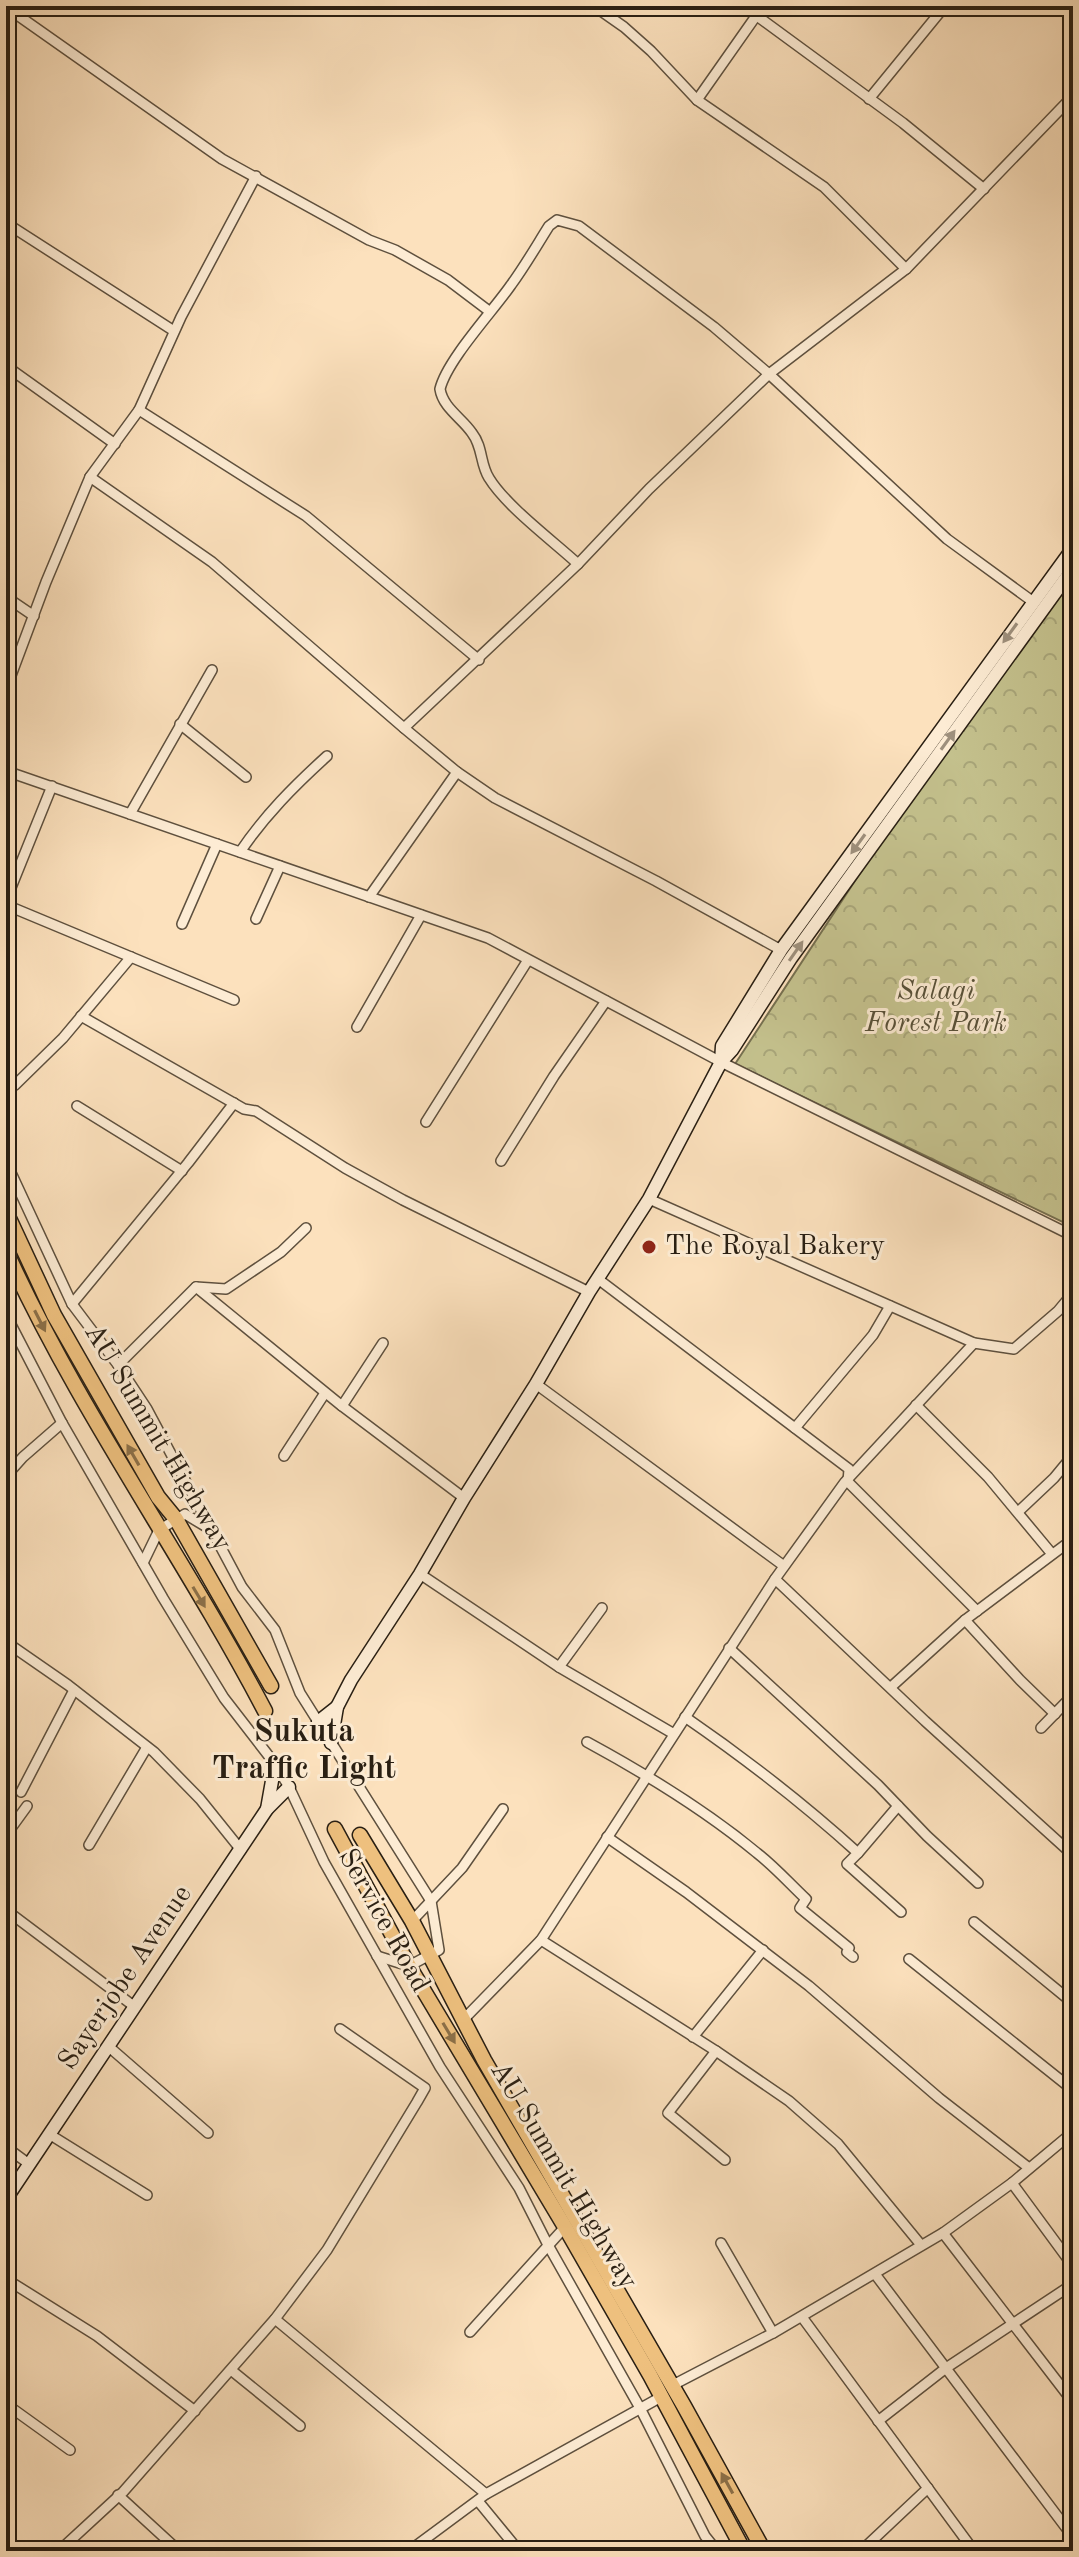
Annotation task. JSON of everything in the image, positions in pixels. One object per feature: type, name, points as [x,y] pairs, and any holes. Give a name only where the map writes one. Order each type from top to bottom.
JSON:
[{"type":"main road","name":"AU Summit Highway","points":[[6,1212],[54,1315],[271,1686]]},
{"type":"main road","name":"AU Summit Highway","points":[[6,1251],[66,1371],[233,1651],[265,1711]]},
{"type":"main road","name":"AU Summit Highway","points":[[335,1829],[409,1966],[764,2551]]},
{"type":"main road","name":"AU Summit Highway","points":[[360,1835],[412,1921],[484,2060],[666,2392],[744,2551]]},
{"type":"street","points":[[594,6],[651,51],[677,75],[697,100],[824,187],[906,269]]},
{"type":"street","points":[[697,100],[763,6]]},
{"type":"street","points":[[869,99],[945,6]]},
{"type":"street","points":[[6,7],[222,159],[448,280],[489,311]]},
{"type":"street","points":[[757,16],[984,189]]},
{"type":"street","points":[[404,728],[578,564],[649,489],[769,374],[906,269],[1073,96]]},
{"type":"street","points":[[6,689],[90,477],[139,410],[174,331],[256,176]]},
{"type":"street","points":[[578,564],[489,479],[479,442],[441,397],[441,384],[549,226],[557,220],[579,226],[677,299],[769,374],[947,539],[1032,601]]},
{"type":"street","points":[[6,223],[174,331]]},
{"type":"street","points":[[6,366],[115,444]]},
{"type":"street","points":[[139,410],[306,516],[479,660]]},
{"type":"street","points":[[90,477],[212,562],[457,772],[495,798],[781,950]]},
{"type":"street","points":[[721,1062],[722,1046],[781,950],[1073,548]]},
{"type":"street","points":[[318,1722],[337,1707],[536,1384],[589,1292],[649,1199],[721,1062],[732,1050],[791,958],[1073,568]]},
{"type":"street","points":[[6,597],[34,616]]},
{"type":"street","points":[[130,814],[212,670]]},
{"type":"street","points":[[180,724],[246,777]]},
{"type":"street","points":[[240,852],[269,812],[327,756]]},
{"type":"street","points":[[6,771],[488,938],[721,1062],[1073,1236]]},
{"type":"street","points":[[369,897],[457,772]]},
{"type":"street","points":[[52,786],[6,902],[92,943],[234,1000]]},
{"type":"street","points":[[182,924],[217,844]]},
{"type":"street","points":[[256,919],[280,866]]},
{"type":"street","points":[[357,1027],[421,915]]},
{"type":"street","points":[[6,1090],[44,1057],[131,957]]},
{"type":"street","points":[[426,1122],[528,960]]},
{"type":"street","points":[[501,1161],[606,1001]]},
{"type":"street","points":[[81,1016],[244,1109],[256,1111],[345,1168],[403,1200],[589,1292]]},
{"type":"street","points":[[72,1304],[234,1103]]},
{"type":"street","points":[[77,1106],[182,1171]]},
{"type":"street","name":"Service Road","points":[[6,1162],[72,1304],[147,1409],[242,1587],[275,1630],[300,1693],[431,1901]]},
{"type":"street","points":[[649,1199],[974,1343],[1014,1349],[1058,1311],[1073,1293]]},
{"type":"street","points":[[118,1365],[196,1287],[226,1289],[281,1252],[306,1228]]},
{"type":"street","points":[[598,1279],[849,1469],[848,1482],[977,1611]]},
{"type":"street","points":[[196,1287],[325,1393],[464,1498]]},
{"type":"street","points":[[795,1428],[873,1335],[890,1306]]},
{"type":"street","name":"Service Road","points":[[6,1315],[62,1423],[143,1563],[224,1698],[289,1787],[324,1862],[440,2067],[519,2188],[640,2408],[705,2536],[717,2551]]},
{"type":"street","points":[[342,1406],[383,1343]]},
{"type":"street","points":[[464,2019],[541,1940],[775,1579],[850,1477],[974,1343]]},
{"type":"street","points":[[536,1384],[784,1566]]},
{"type":"street","points":[[284,1456],[325,1393]]},
{"type":"street","points":[[916,1405],[988,1477],[1052,1554]]},
{"type":"street","points":[[6,1476],[62,1423]]},
{"type":"street","points":[[1018,1512],[1073,1455]]},
{"type":"street","points":[[143,1563],[159,1530],[185,1514],[213,1530]]},
{"type":"street","points":[[891,1687],[965,1620],[1073,1539]]},
{"type":"street","points":[[420,1574],[559,1667],[674,1734]]},
{"type":"street","points":[[775,1579],[1073,1855]]},
{"type":"street","points":[[559,1667],[602,1608]]},
{"type":"street","points":[[965,1620],[1055,1714]]},
{"type":"street","points":[[6,1642],[147,1747],[200,1799],[241,1850]]},
{"type":"street","points":[[729,1648],[978,1883]]},
{"type":"street","points":[[21,1792],[74,1690]]},
{"type":"street","points":[[1041,1728],[1073,1695]]},
{"type":"street","points":[[331,1743],[337,1707]]},
{"type":"street","points":[[685,1717],[765,1773],[858,1853]]},
{"type":"street","points":[[587,1742],[638,1770],[709,1816],[759,1854],[806,1899],[800,1908],[849,1948],[847,1952],[853,1957]]},
{"type":"street","points":[[89,1845],[147,1747]]},
{"type":"street","points":[[267,1809],[275,1764]]},
{"type":"street","name":"Sayerjobe Avenue","points":[[6,2199],[267,1809],[289,1787]]},
{"type":"street","points":[[6,1835],[27,1806]]},
{"type":"street","points":[[898,1806],[847,1864],[901,1912]]},
{"type":"street","points":[[412,1921],[462,1868],[503,1809]]},
{"type":"street","points":[[607,1837],[686,1892],[809,1986],[939,2098],[1029,2168]]},
{"type":"street","points":[[377,1956],[409,1966],[439,1950],[431,1901]]},
{"type":"street","points":[[6,1910],[135,2007]]},
{"type":"street","points":[[974,1922],[1073,2003]]},
{"type":"street","points":[[541,1940],[789,2101],[838,2144],[921,2245]]},
{"type":"street","points":[[693,2037],[763,1950]]},
{"type":"street","points":[[909,1959],[1073,2090]]},
{"type":"street","points":[[59,2551],[118,2495],[275,2319],[327,2250],[425,2088],[340,2029]]},
{"type":"street","points":[[108,2046],[208,2133]]},
{"type":"street","points":[[716,2051],[668,2113],[725,2160]]},
{"type":"street","points":[[409,2551],[482,2497],[802,2317],[943,2233],[1012,2183],[1073,2132]]},
{"type":"street","points":[[49,2134],[147,2195]]},
{"type":"street","points":[[6,2147],[29,2164]]},
{"type":"street","points":[[1012,2183],[1073,2266]]},
{"type":"street","points":[[470,2332],[565,2227]]},
{"type":"street","points":[[943,2233],[1073,2402]]},
{"type":"street","points":[[721,2243],[773,2333]]},
{"type":"street","points":[[875,2274],[1073,2537]]},
{"type":"street","points":[[6,2279],[97,2336],[195,2411]]},
{"type":"street","points":[[878,2421],[946,2368],[1073,2284]]},
{"type":"street","points":[[802,2317],[974,2551]]},
{"type":"street","points":[[275,2319],[482,2497],[519,2551]]},
{"type":"street","points":[[231,2370],[300,2426]]},
{"type":"street","points":[[6,2404],[70,2450]]},
{"type":"street","points":[[861,2551],[928,2488]]},
{"type":"street","points":[[118,2495],[179,2551]]},
{"type":"green space","name":"Salagi Forest Park","points":[[1073,572],[1073,1227],[735,1064],[902,809]]},
{"type":"place","name":"The Royal Bakery","points":[[649,1247]]},
{"type":"district","name":"Sukuta Traffic Light","points":[[304,1752]]}]
